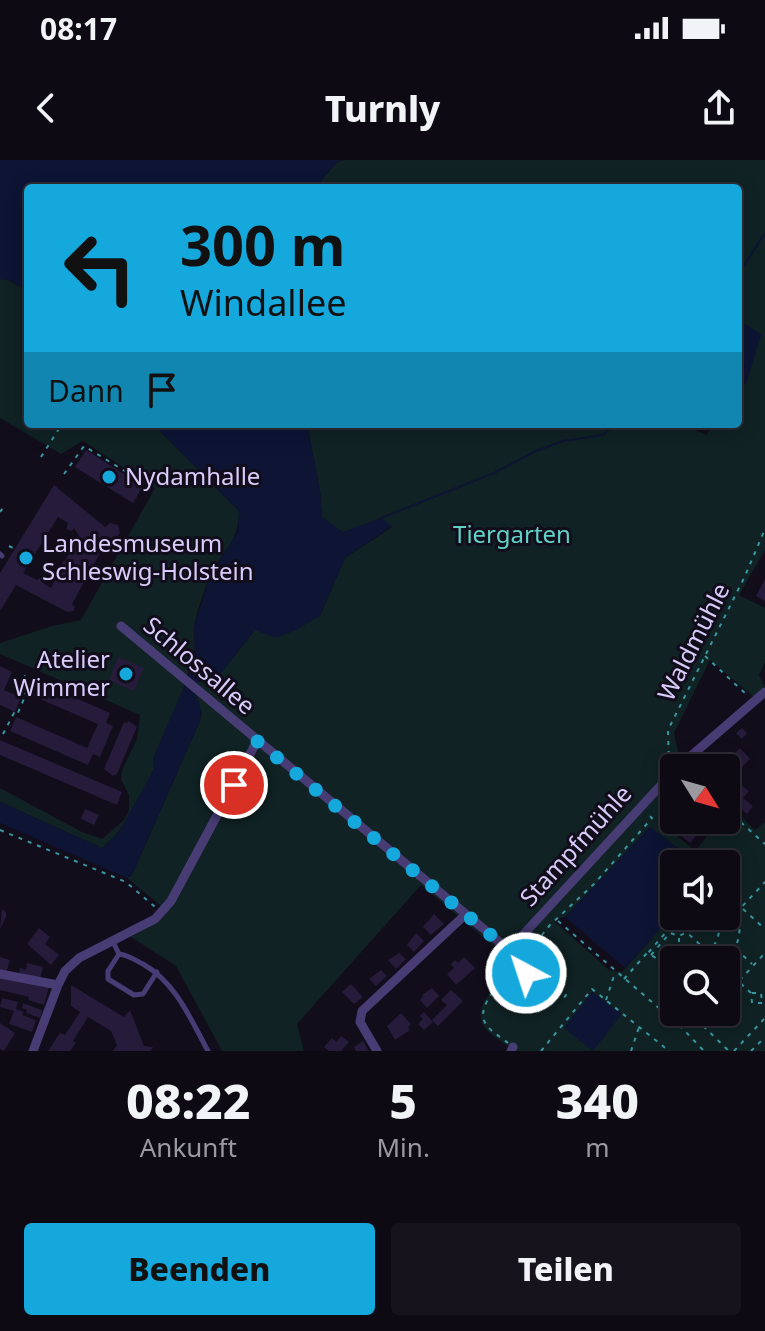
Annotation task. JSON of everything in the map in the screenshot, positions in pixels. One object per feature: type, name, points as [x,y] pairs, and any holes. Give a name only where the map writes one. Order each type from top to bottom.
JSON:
[{"type":"street","name":"Schlossallee","points":[[121,626],[509,950]]},
{"type":"street","name":"Stampfmühle","points":[[694,754],[765,692]]},
{"type":"street","points":[[33,1051],[65,971],[79,958],[155,919],[171,901],[257,741]]},
{"type":"street","name":"Stampfmühle","points":[[509,950],[660,786]]},
{"type":"street","points":[[377,1051],[360,1022],[362,1011],[466,914]]},
{"type":"street","points":[[0,974],[58,985]]},
{"type":"lane","points":[[113,941],[119,954]]},
{"type":"lane","points":[[119,954],[125,954],[157,972],[175,992],[208,1051]]},
{"type":"lane","points":[[119,954],[108,971],[108,979],[134,995],[143,994],[157,972]]},
{"type":"path","points":[[41,457],[59,428]]},
{"type":"path","points":[[64,474],[84,446],[149,486]]},
{"type":"path","points":[[0,512],[5,505]]},
{"type":"path","name":"Waldmühle","points":[[668,754],[668,730],[745,576],[765,529]]},
{"type":"path","points":[[9,546],[15,549]]},
{"type":"path","points":[[704,656],[755,702]]},
{"type":"path","points":[[3,734],[14,713],[17,715],[26,694],[19,690],[27,671]]},
{"type":"path","points":[[512,1049],[487,1026],[483,1016],[484,1004],[550,925],[594,884],[652,818]]},
{"type":"path","points":[[740,822],[765,844]]},
{"type":"path","points":[[0,830],[126,882],[161,912]]},
{"type":"path","points":[[737,946],[741,930],[737,912],[765,882]]},
{"type":"path","points":[[744,907],[765,929]]},
{"type":"path","points":[[557,920],[682,1028],[704,1051]]},
{"type":"path","points":[[649,954],[668,930]]},
{"type":"path","points":[[684,930],[702,946]]},
{"type":"path","points":[[624,979],[670,933],[679,936],[687,932]]},
{"type":"path","points":[[679,936],[679,946]]},
{"type":"path","points":[[509,950],[528,966]]},
{"type":"path","points":[[740,952],[754,965]]},
{"type":"path","points":[[740,980],[765,953]]},
{"type":"path","points":[[649,954],[660,959]]},
{"type":"path","points":[[539,963],[544,967],[545,974],[566,995],[564,998],[540,981],[528,977],[528,966],[539,963]]},
{"type":"path","points":[[606,1000],[616,972]]},
{"type":"path","points":[[540,981],[545,974]]},
{"type":"path","points":[[740,984],[751,993],[761,993],[763,1004],[752,1003],[751,993]]},
{"type":"path","points":[[541,1051],[592,989],[669,1051]]},
{"type":"path","points":[[704,1026],[732,1051],[765,1018]]},
{"type":"path","points":[[631,1051],[639,1027]]},
{"type":"path","points":[[751,1051],[765,1037]]},
{"type":"green space","name":"Tiergarten","points":[[344,160],[765,160],[765,550],[739,595],[765,608],[765,662],[759,675],[765,687],[754,697],[710,660],[674,733],[679,754],[660,754],[660,815],[657,819],[660,822],[660,834],[675,834],[694,850],[680,850],[650,827],[565,917],[553,920],[609,970],[622,972],[660,929],[740,930],[740,850],[696,850],[709,834],[740,834],[740,816],[755,830],[765,822],[765,1051],[515,1051],[485,1028],[481,1011],[489,993],[515,964],[421,885],[297,1024],[304,1051],[222,1051],[176,966],[131,937],[160,921],[160,905],[127,878],[132,875],[199,723],[202,713],[191,687],[196,682],[216,679],[255,630],[320,616],[345,558],[392,527],[381,518],[343,533],[322,517],[308,428],[691,428],[706,435],[710,428],[742,428],[742,382],[745,384],[761,335],[742,322],[742,184],[318,184],[336,163]]},
{"type":"green space","points":[[0,279],[24,289],[24,428],[157,428],[239,511],[233,539],[215,566],[200,602],[194,628],[194,652],[158,758],[132,812],[102,848],[0,802],[0,788],[82,832],[102,839],[124,820],[129,810],[129,795],[121,780],[122,770],[137,739],[140,715],[0,654],[0,643],[81,620],[155,488],[83,441],[61,454],[0,418]]},
{"type":"water","points":[[0,160],[344,160],[336,163],[318,184],[24,184],[24,289],[0,279]]},
{"type":"water","points":[[742,322],[761,335],[746,384],[742,382]]},
{"type":"water","points":[[157,428],[308,428],[322,517],[343,532],[381,518],[392,526],[345,558],[320,616],[276,638],[255,630],[216,679],[196,682],[191,687],[200,704],[199,723],[132,875],[127,878],[0,823],[0,802],[102,848],[119,832],[154,769],[153,758],[189,675],[195,650],[194,627],[210,576],[238,532],[239,511]]},
{"type":"water","points":[[650,827],[680,850],[660,850],[660,929],[625,968],[565,917]]},
{"type":"water","points":[[592,992],[622,1014],[593,1051],[564,1028]]},
{"type":"building","name":"Nydamhalle","points":[[86,450],[143,486],[133,503],[75,467]]},
{"type":"building","points":[[54,485],[105,527],[110,523],[118,525],[120,533],[115,539],[108,538],[107,548],[104,546],[72,604],[74,611],[67,612],[16,585],[0,611],[0,573]],"holes":[[[58,517],[68,523],[66,529],[72,531],[74,528],[79,536],[62,562],[51,588],[43,583],[43,578],[37,580],[23,573]]]},
{"type":"building","points":[[765,579],[765,601],[756,596]]},
{"type":"building","name":"Atelier Wimmer","points":[[118,657],[144,668],[134,691],[109,680]]},
{"type":"building","points":[[0,666],[12,672],[4,690],[21,697],[15,712],[0,705]]},
{"type":"building","points":[[32,679],[110,713],[106,723],[113,726],[100,757],[93,754],[88,765],[10,731],[16,717],[87,748],[98,724],[26,693]]},
{"type":"building","points":[[124,722],[137,727],[117,774],[113,776],[104,769]]},
{"type":"building","points":[[742,728],[747,733],[742,739],[736,733]]},
{"type":"building","points":[[0,740],[122,792],[117,805],[0,755]]},
{"type":"building","points":[[740,748],[750,759],[742,767],[740,754],[734,754]]},
{"type":"building","points":[[740,784],[749,791],[743,798],[753,806],[747,814],[740,808]]},
{"type":"building","points":[[85,809],[99,815],[94,825],[81,819]]},
{"type":"building","points":[[679,834],[698,834],[690,843]]},
{"type":"building","points":[[2,909],[6,917],[0,929]]},
{"type":"building","points":[[434,914],[444,924],[431,935],[423,927]]},
{"type":"building","points":[[39,928],[50,937],[45,944],[59,955],[51,965],[27,944]]},
{"type":"building","points":[[416,933],[424,941],[414,952],[407,945]]},
{"type":"building","points":[[399,953],[406,959],[396,969],[388,960]]},
{"type":"building","points":[[0,957],[10,960],[6,973],[0,972]]},
{"type":"building","points":[[464,957],[475,968],[456,985],[447,974],[454,968],[451,964],[455,960],[458,963]]},
{"type":"building","points":[[27,963],[43,967],[40,979],[19,973],[20,968],[26,970]]},
{"type":"building","points":[[381,970],[387,976],[376,986],[369,979]]},
{"type":"building","points":[[0,976],[49,987],[44,1005],[28,1000],[29,997],[0,990]]},
{"type":"building","points":[[351,984],[363,997],[354,1004],[342,992]]},
{"type":"building","points":[[71,985],[124,1017],[130,1010],[144,1046],[153,1047],[151,1051],[113,1051],[117,1045],[111,1031],[88,1017],[70,1051],[48,1051],[60,1033],[65,1035],[80,1012],[71,1006]]},
{"type":"building","points":[[432,988],[439,996],[427,1008],[420,1000]]},
{"type":"building","points":[[451,990],[463,1001],[438,1026],[432,1020],[447,1005],[441,1000]]},
{"type":"building","points":[[2,998],[18,1002],[16,1009],[24,1012],[22,1015],[36,1020],[32,1032],[9,1024],[14,1011],[0,1007]]},
{"type":"building","points":[[23,1003],[42,1010],[40,1018],[26,1013]]},
{"type":"building","points":[[424,1012],[433,1022],[424,1030],[418,1024]]},
{"type":"building","points":[[401,1013],[411,1024],[408,1027],[410,1030],[395,1040],[387,1026]]},
{"type":"building","points":[[0,1023],[15,1033],[4,1051],[0,1049]]},
{"type":"building","points":[[341,1036],[349,1042],[341,1051],[329,1051],[324,1047],[332,1038],[336,1042]]},
{"type":"building","points":[[363,1041],[369,1051],[356,1051],[354,1047]]},
{"type":"waterway","points":[[742,269],[765,233]]},
{"type":"waterway","points":[[381,518],[494,473],[536,451],[563,441],[603,435],[611,428]]},
{"type":"place","name":"Nydamhalle","points":[[109,477]]},
{"type":"place","name":"Landesmuseum Schleswig-Holstein","points":[[26,558]]},
{"type":"place","name":"Atelier Wimmer","points":[[126,674]]},
{"type":"route","points":[[234,785],[257,741],[528,966],[526,973]]}]
